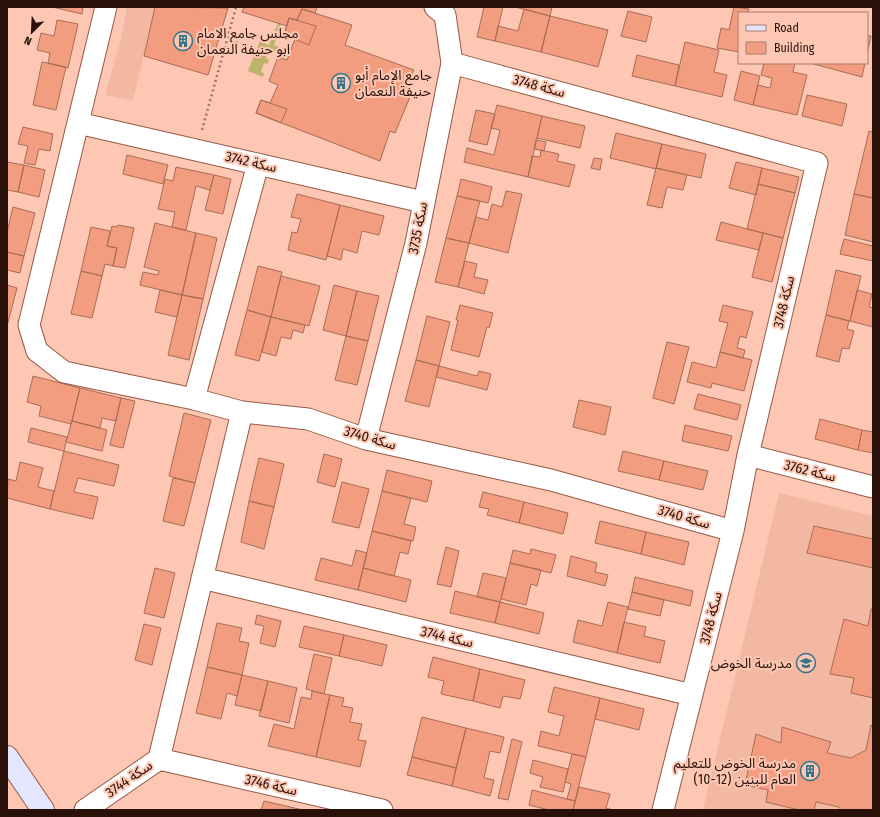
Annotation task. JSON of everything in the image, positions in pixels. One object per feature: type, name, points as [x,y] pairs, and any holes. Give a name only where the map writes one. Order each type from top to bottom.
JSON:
[{"type":"street","points":[[78,123],[106,7]]},
{"type":"street","name":"سكة 3735","points":[[366,439],[416,243],[452,63],[440,11]]},
{"type":"street","name":"سكة 3748","points":[[452,63],[817,163],[748,455],[733,531],[663,810]]},
{"type":"street","name":"سكة 3742","points":[[78,123],[423,202]]},
{"type":"street","name":"سكة 3740","points":[[78,123],[29,325],[36,351],[64,372],[194,399],[242,412],[308,419],[366,439],[551,480],[733,531]]},
{"type":"street","points":[[194,399],[258,164]]},
{"type":"street","name":"سكة 3744","points":[[85,810],[159,759],[242,412]]},
{"type":"street","name":"سكة 3762","points":[[748,455],[873,487]]},
{"type":"street","name":"سكة 3744","points":[[202,578],[692,695]]},
{"type":"street","points":[[7,757],[43,810]]},
{"type":"street","name":"سكة 3746","points":[[159,759],[382,810]]},
{"type":"path","points":[[197,150],[236,7]]},
{"type":"shaded area","points":[[127,7],[155,7],[133,101],[105,95],[121,39]]},
{"type":"shaded area","points":[[278,23],[281,24],[274,45],[284,49],[282,53],[270,49],[266,58],[269,60],[267,64],[264,63],[261,72],[264,73],[263,77],[248,71],[260,41],[269,45]]},
{"type":"shaded area","name":"مدرسة الخوض","points":[[779,493],[873,516],[873,810],[703,810]]},
{"type":"building","points":[[52,7],[83,7],[82,14]]},
{"type":"building","name":"مجلس جامع الامام ابو حنيفة النعمان","points":[[155,7],[228,8],[208,75],[144,56]]},
{"type":"building","points":[[244,7],[317,7],[315,13],[302,9],[297,20],[289,18],[287,26],[242,12]]},
{"type":"building","points":[[484,7],[503,7],[495,41],[477,37]]},
{"type":"building","points":[[515,7],[552,7],[550,16]]},
{"type":"building","points":[[734,7],[749,9],[748,12],[738,12],[738,52],[717,48],[721,28],[729,30]]},
{"type":"building","name":"جامع الإمام أبو حنيفة النعمان","points":[[302,9],[352,25],[345,45],[414,70],[403,94],[410,97],[395,133],[390,131],[380,161],[256,113],[261,100],[270,103],[278,85],[269,81],[278,57],[287,60],[295,39],[284,35],[289,18],[297,20]]},
{"type":"building","points":[[524,9],[550,16],[541,52],[495,41],[498,26],[518,31]]},
{"type":"building","points":[[628,11],[652,17],[646,42],[621,36]]},
{"type":"building","points":[[550,16],[608,30],[598,67],[541,52]]},
{"type":"building","points":[[289,18],[316,26],[309,45],[284,35]]},
{"type":"building","points":[[57,20],[78,24],[68,68],[48,63],[50,53],[37,50],[41,33],[54,36]]},
{"type":"building","points":[[868,35],[871,36],[868,50]]},
{"type":"building","points":[[685,42],[719,50],[714,72],[727,75],[722,97],[675,86]]},
{"type":"building","points":[[637,55],[679,65],[675,86],[632,76]]},
{"type":"building","points":[[42,62],[66,67],[56,110],[33,105]]},
{"type":"building","points":[[764,64],[795,64],[793,72],[807,75],[797,115],[753,105],[758,85],[770,88],[772,78],[761,75]]},
{"type":"building","points":[[814,64],[865,64],[862,77]]},
{"type":"building","points":[[741,71],[760,76],[753,105],[734,100]]},
{"type":"building","points":[[807,95],[847,104],[842,126],[802,116]]},
{"type":"building","points":[[261,100],[287,109],[281,123],[256,113]]},
{"type":"building","points":[[497,105],[542,116],[528,177],[464,162],[467,148],[494,155],[500,130],[491,128]]},
{"type":"building","points":[[476,110],[495,114],[487,145],[469,141]]},
{"type":"building","points":[[542,116],[585,126],[580,148],[537,138]]},
{"type":"building","points":[[23,127],[53,134],[50,151],[39,149],[35,165],[24,163],[28,146],[18,144]]},
{"type":"building","points":[[869,131],[873,132],[873,198],[854,194]]},
{"type":"building","points":[[616,133],[662,144],[656,169],[610,158]]},
{"type":"building","points":[[536,140],[546,142],[544,151],[534,149]]},
{"type":"building","points":[[662,144],[706,154],[701,178],[656,168]]},
{"type":"building","points":[[541,150],[559,154],[557,161],[575,165],[569,187],[528,177],[532,156],[540,157]]},
{"type":"building","points":[[127,155],[168,165],[163,184],[123,174]]},
{"type":"building","points":[[594,158],[602,159],[600,170],[591,168]]},
{"type":"building","points":[[7,162],[24,165],[18,192],[7,190]]},
{"type":"building","points":[[736,162],[762,168],[756,195],[729,188]]},
{"type":"building","points":[[24,165],[45,170],[39,197],[18,192]]},
{"type":"building","points":[[176,167],[214,175],[210,190],[196,186],[186,230],[172,227],[175,212],[158,209],[165,179],[173,181]]},
{"type":"building","points":[[656,168],[687,175],[683,190],[667,187],[662,208],[647,205]]},
{"type":"building","points":[[762,168],[799,177],[795,193],[758,184]]},
{"type":"building","points":[[214,175],[231,179],[223,214],[205,210]]},
{"type":"building","points":[[461,179],[492,187],[488,203],[457,196]]},
{"type":"building","points":[[758,184],[795,193],[783,238],[747,229]]},
{"type":"building","points":[[506,191],[522,194],[508,253],[469,243],[476,217],[488,220],[492,204],[502,207]]},
{"type":"building","points":[[297,194],[340,205],[326,260],[288,250],[292,232],[297,233],[301,219],[291,217]]},
{"type":"building","points":[[854,194],[873,198],[873,242],[845,235]]},
{"type":"building","points":[[457,196],[480,201],[469,243],[446,238]]},
{"type":"building","points":[[340,205],[384,216],[379,235],[362,231],[357,253],[343,249],[341,260],[327,256]]},
{"type":"building","points":[[13,207],[35,213],[24,256],[7,252],[7,232]]},
{"type":"building","points":[[721,222],[763,233],[759,250],[716,240]]},
{"type":"building","points":[[155,223],[196,233],[182,295],[140,285],[143,272],[158,275],[159,271],[144,267]]},
{"type":"building","points":[[118,225],[134,228],[125,268],[113,266],[117,248],[107,246],[112,226],[117,227]]},
{"type":"building","points":[[91,227],[110,231],[107,246],[117,248],[113,266],[105,264],[102,276],[81,271]]},
{"type":"building","points":[[196,233],[217,238],[203,299],[182,295]]},
{"type":"building","points":[[763,233],[783,238],[772,282],[752,277]]},
{"type":"building","points":[[446,238],[469,243],[458,287],[435,282]]},
{"type":"building","points":[[844,239],[873,246],[873,261],[840,254]]},
{"type":"building","points":[[7,252],[24,256],[20,273],[7,270]]},
{"type":"building","points":[[465,261],[477,264],[474,277],[488,280],[484,294],[458,287]]},
{"type":"building","points":[[258,266],[282,272],[271,317],[247,310]]},
{"type":"building","points":[[836,270],[861,276],[850,321],[826,315]]},
{"type":"building","points":[[81,271],[102,276],[92,318],[71,314]]},
{"type":"building","points":[[281,276],[320,286],[309,326],[271,317]]},
{"type":"building","points":[[7,285],[17,288],[7,326]]},
{"type":"building","points":[[334,285],[357,291],[346,336],[323,330]]},
{"type":"building","points":[[160,290],[182,295],[177,317],[155,312]]},
{"type":"building","points":[[857,290],[872,294],[869,307],[873,308],[873,327],[850,321]]},
{"type":"building","points":[[357,291],[379,296],[368,341],[346,336]]},
{"type":"building","points":[[182,295],[203,299],[189,360],[168,355]]},
{"type":"building","points":[[460,305],[493,313],[489,328],[487,327],[479,357],[451,350]]},
{"type":"building","points":[[723,305],[753,312],[746,338],[740,336],[737,348],[745,350],[743,358],[720,352],[728,323],[719,321]]},
{"type":"building","points":[[247,310],[271,317],[259,361],[235,355]]},
{"type":"building","points":[[826,315],[849,321],[847,329],[854,331],[849,349],[842,348],[839,362],[816,356]]},
{"type":"building","points":[[427,316],[450,322],[439,366],[416,360]]},
{"type":"building","points":[[271,317],[305,325],[303,333],[293,330],[291,339],[281,337],[276,356],[262,352]]},
{"type":"building","points":[[346,336],[368,341],[357,385],[335,380]]},
{"type":"building","points":[[667,342],[689,347],[674,404],[653,398]]},
{"type":"building","points":[[720,352],[752,360],[744,391],[712,383],[711,388],[687,382],[692,362],[716,368]]},
{"type":"building","points":[[416,360],[439,366],[429,407],[405,401]]},
{"type":"building","points":[[439,366],[477,376],[479,371],[491,374],[487,390],[436,377]]},
{"type":"building","points":[[33,376],[80,388],[71,424],[39,416],[41,406],[27,402]]},
{"type":"building","points":[[80,388],[121,398],[116,421],[102,418],[100,428],[72,421]]},
{"type":"building","points":[[698,394],[741,405],[737,420],[694,409]]},
{"type":"building","points":[[121,398],[135,401],[123,448],[110,445]]},
{"type":"building","points":[[579,400],[611,407],[605,435],[573,427]]},
{"type":"building","points":[[184,413],[211,420],[195,483],[169,476]]},
{"type":"building","points":[[820,419],[862,430],[858,450],[815,439]]},
{"type":"building","points":[[72,421],[107,430],[102,451],[66,442]]},
{"type":"building","points":[[685,425],[732,436],[728,451],[682,441]]},
{"type":"building","points":[[31,428],[67,437],[64,451],[28,442]]},
{"type":"building","points":[[862,430],[873,432],[873,453],[858,450]]},
{"type":"building","points":[[64,451],[119,465],[114,486],[78,478],[74,492],[98,497],[93,519],[50,509]]},
{"type":"building","points":[[623,451],[664,461],[659,480],[618,471]]},
{"type":"building","points":[[324,454],[342,459],[335,487],[317,482]]},
{"type":"building","points":[[259,458],[284,464],[274,507],[249,501]]},
{"type":"building","points":[[664,461],[708,471],[703,490],[659,480]]},
{"type":"building","points":[[20,462],[43,468],[38,487],[54,491],[50,509],[7,498],[8,479],[16,481]]},
{"type":"building","points":[[387,470],[432,481],[427,502],[382,491]]},
{"type":"building","points":[[173,478],[195,483],[184,526],[163,521]]},
{"type":"building","points":[[342,482],[369,489],[359,528],[332,522]]},
{"type":"building","points":[[382,491],[411,498],[404,524],[416,527],[413,541],[372,531]]},
{"type":"building","points":[[483,492],[524,502],[519,523],[487,515],[489,509],[479,507]]},
{"type":"building","points":[[249,501],[274,507],[264,549],[241,542]]},
{"type":"building","points":[[524,502],[568,513],[563,534],[519,523]]},
{"type":"building","points":[[600,521],[646,532],[641,554],[595,543]]},
{"type":"building","points":[[814,526],[873,539],[873,568],[807,553]]},
{"type":"building","points":[[372,531],[411,541],[408,554],[400,552],[394,576],[363,568]]},
{"type":"building","points":[[646,532],[689,542],[684,565],[641,554]]},
{"type":"building","points":[[446,547],[459,551],[451,587],[437,584]]},
{"type":"building","points":[[531,549],[556,555],[551,573],[510,563],[513,550],[530,554]]},
{"type":"building","points":[[356,550],[367,553],[358,590],[315,580],[321,558],[352,566]]},
{"type":"building","points":[[571,556],[597,563],[595,572],[608,575],[605,586],[567,576]]},
{"type":"building","points":[[510,563],[541,570],[537,586],[531,584],[526,605],[501,599]]},
{"type":"building","points":[[155,568],[175,573],[164,618],[144,613]]},
{"type":"building","points":[[363,568],[411,580],[406,602],[358,590]]},
{"type":"building","points":[[483,573],[506,578],[500,602],[477,597]]},
{"type":"building","points":[[635,577],[693,591],[690,606],[632,592]]},
{"type":"building","points":[[455,591],[500,602],[495,623],[450,613]]},
{"type":"building","points":[[632,592],[664,600],[660,616],[628,609]]},
{"type":"building","points":[[500,602],[544,613],[539,634],[495,623]]},
{"type":"building","points":[[608,602],[628,607],[617,653],[573,642],[578,620],[602,626]]},
{"type":"building","points":[[871,609],[873,609],[873,698],[851,693],[854,678],[830,674],[844,619],[868,626]]},
{"type":"building","points":[[257,615],[281,621],[275,647],[260,643],[264,626],[255,624]]},
{"type":"building","points":[[624,622],[646,627],[644,636],[665,641],[660,663],[617,653]]},
{"type":"building","points":[[217,623],[242,628],[239,641],[249,643],[242,675],[207,667]]},
{"type":"building","points":[[144,624],[161,628],[152,665],[135,660]]},
{"type":"building","points":[[304,626],[344,635],[339,656],[299,647]]},
{"type":"building","points":[[344,635],[387,645],[382,666],[339,656]]},
{"type":"building","points":[[314,654],[332,658],[324,694],[306,689]]},
{"type":"building","points":[[433,657],[480,669],[473,701],[441,694],[444,681],[428,677]]},
{"type":"building","points":[[207,667],[242,675],[237,696],[227,693],[221,719],[196,713]]},
{"type":"building","points":[[480,669],[525,680],[520,699],[503,696],[500,708],[473,701]]},
{"type":"building","points":[[242,675],[268,681],[261,711],[235,705]]},
{"type":"building","points":[[268,681],[297,688],[289,723],[259,716]]},
{"type":"building","points":[[554,687],[600,698],[586,757],[538,746],[541,731],[559,736],[564,716],[548,712]]},
{"type":"building","points":[[312,691],[330,695],[316,757],[268,746],[274,724],[294,729],[301,697],[311,699]]},
{"type":"building","points":[[330,695],[344,698],[342,706],[353,708],[350,722],[362,724],[358,740],[366,741],[360,767],[316,757]]},
{"type":"building","points":[[600,698],[644,709],[639,730],[595,719]]},
{"type":"building","points":[[422,717],[466,728],[456,768],[412,757]]},
{"type":"building","name":"مدرسة الخوض للتعليم العام للبنين (12-10)","points":[[871,725],[873,726],[873,810],[841,810],[839,807],[816,802],[814,810],[799,810],[766,802],[768,790],[745,785],[756,734],[781,743],[782,727],[831,742],[827,753],[851,758],[866,750]]},
{"type":"building","points":[[466,728],[504,737],[500,753],[490,751],[484,778],[494,780],[490,796],[452,786]]},
{"type":"building","points":[[512,739],[522,742],[508,800],[498,798]]},
{"type":"building","points":[[572,754],[586,757],[575,801],[567,799],[571,784],[565,782]]},
{"type":"building","points":[[412,757],[456,768],[452,786],[407,775]]},
{"type":"building","points":[[533,760],[568,769],[563,792],[540,787],[543,777],[530,773]]},
{"type":"building","points":[[579,787],[610,794],[606,808],[613,810],[573,810]]},
{"type":"building","points":[[532,790],[575,801],[573,810],[549,810],[529,805]]},
{"type":"building","points":[[264,801],[303,810],[261,810]]},
{"type":"place","name":"مجلس جامع الامام ابو حنيفة النعمان","points":[[183,41]]},
{"type":"place","name":"جامع الإمام أبو حنيفة النعمان","points":[[341,83]]},
{"type":"place","name":"مدرسة الخوض","points":[[806,663]]},
{"type":"place","name":"مدرسة الخوض للتعليم العام للبنين (12-10)","points":[[810,771]]}]
